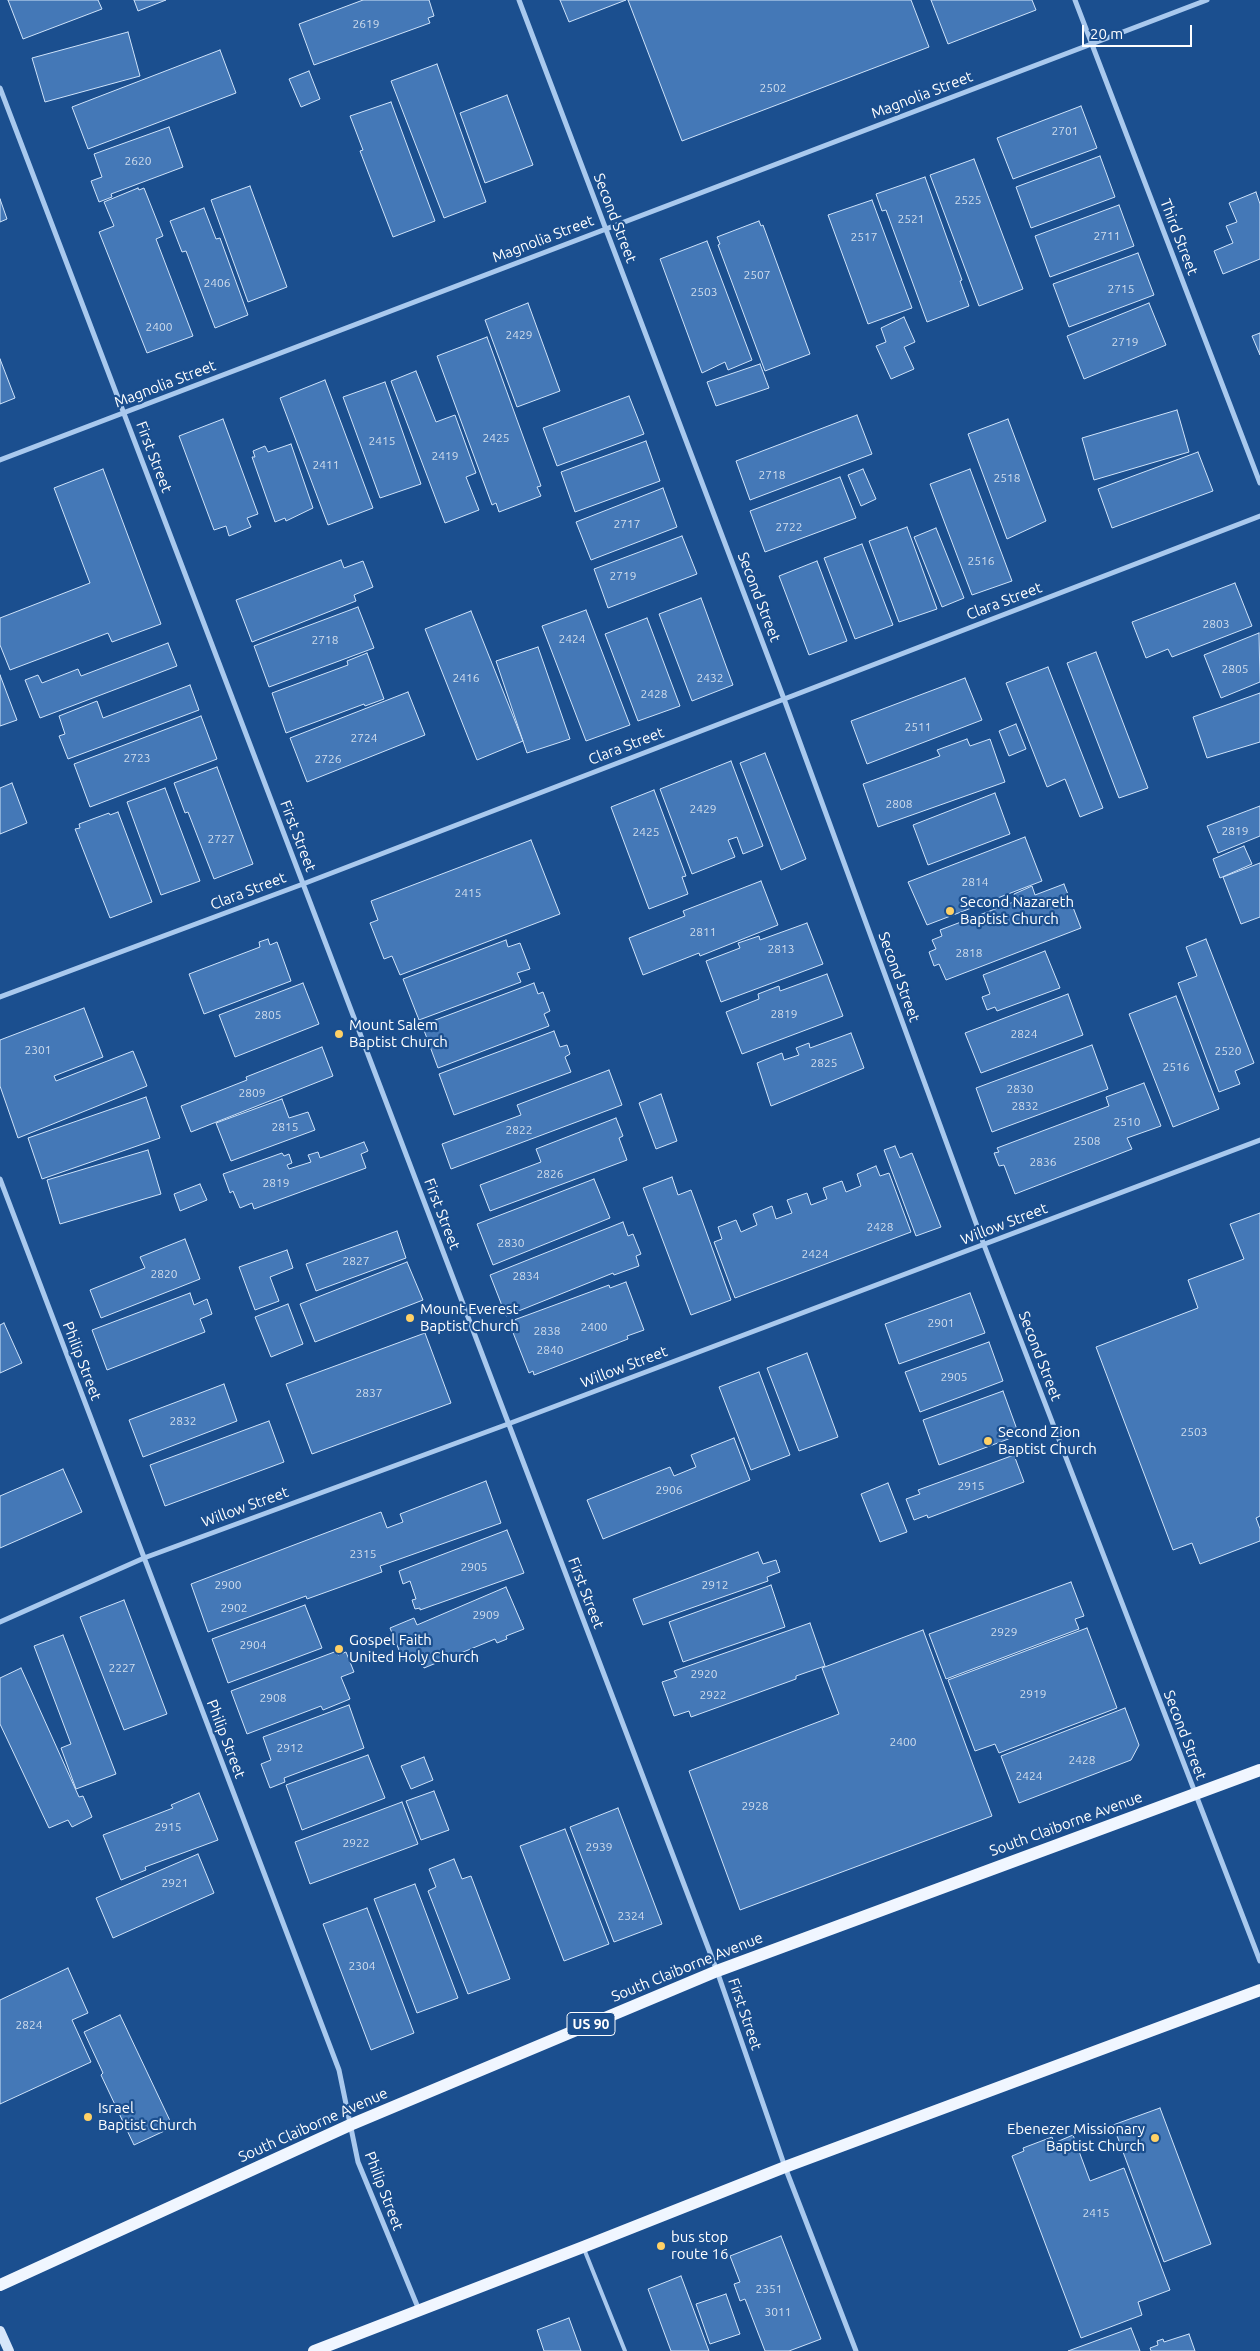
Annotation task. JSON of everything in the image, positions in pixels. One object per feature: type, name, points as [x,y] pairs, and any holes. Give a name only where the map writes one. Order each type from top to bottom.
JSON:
[{"type":"main road","name":"South Claiborne Avenue","points":[[0,2285],[350,2125],[717,1971],[1260,1770]]},
{"type":"main road","points":[[314,2351],[583,2247],[785,2166],[1260,1990]]},
{"type":"street","name":"Second Street","points":[[519,0],[784,699],[984,1245],[1194,1794],[1260,1961]]},
{"type":"street","name":"Third Street","points":[[1075,0],[1260,483]]},
{"type":"street","name":"Magnolia Street","points":[[0,460],[1207,0]]},
{"type":"street","name":"First Street","points":[[0,88],[717,1971],[785,2166],[856,2351]]},
{"type":"street","name":"Clara Street","points":[[0,997],[303,884],[1260,516]]},
{"type":"street","name":"Willow Street","points":[[0,1622],[144,1558],[508,1424],[1260,1140]]},
{"type":"street","name":"Philip Street","points":[[0,1180],[339,2070],[358,2162],[419,2310]]},
{"type":"street","points":[[0,2331],[9,2351]]},
{"type":"lane","points":[[583,2247],[625,2351]]},
{"type":"building","points":[[8,0],[98,0],[102,9],[23,39]]},
{"type":"building","points":[[134,0],[166,0],[138,11]]},
{"type":"building","points":[[363,0],[429,0],[434,16],[428,18],[430,23],[314,65],[299,24]]},
{"type":"building","points":[[560,0],[626,0],[569,22]]},
{"type":"building","points":[[628,0],[911,0],[929,47],[682,141]]},
{"type":"building","points":[[931,0],[1032,0],[1036,10],[948,44]]},
{"type":"building","points":[[128,32],[140,76],[45,102],[32,58]]},
{"type":"building","points":[[220,50],[236,93],[88,149],[72,107]]},
{"type":"building","points":[[437,64],[486,202],[444,218],[391,81]]},
{"type":"building","points":[[309,71],[320,99],[301,107],[289,79]]},
{"type":"building","points":[[507,95],[533,165],[485,183],[460,113]]},
{"type":"building","points":[[391,102],[435,221],[393,237],[360,151],[363,150],[350,116]]},
{"type":"building","points":[[1081,106],[1097,148],[1013,179],[997,138]]},
{"type":"building","points":[[169,127],[183,167],[111,194],[112,197],[99,202],[91,181],[102,177],[94,154]]},
{"type":"building","points":[[1100,156],[1115,197],[1031,228],[1016,187]]},
{"type":"building","points":[[974,159],[1023,289],[979,306],[930,175]]},
{"type":"building","points":[[925,177],[962,280],[960,281],[969,306],[927,322],[886,210],[882,211],[876,194]]},
{"type":"building","points":[[250,186],[287,287],[248,302],[211,200]]},
{"type":"building","points":[[138,188],[139,190],[144,188],[163,236],[156,239],[193,336],[147,353],[99,232],[114,226],[104,202]]},
{"type":"building","points":[[1256,192],[1260,204],[1260,259],[1223,274],[1214,251],[1233,243],[1226,226],[1237,222],[1229,203]]},
{"type":"building","points":[[0,199],[7,219],[0,222]]},
{"type":"building","points":[[872,200],[912,308],[868,324],[828,215]]},
{"type":"building","points":[[1119,205],[1134,246],[1050,277],[1035,236]]},
{"type":"building","points":[[204,208],[216,239],[220,238],[248,315],[215,328],[186,251],[182,252],[170,221]]},
{"type":"building","points":[[759,221],[761,226],[763,225],[810,354],[765,371],[718,245],[720,244],[717,237]]},
{"type":"building","points":[[707,241],[752,360],[728,370],[725,362],[702,373],[660,259]]},
{"type":"building","points":[[1138,253],[1154,295],[1069,327],[1053,284]]},
{"type":"building","points":[[528,303],[560,391],[517,407],[485,320]]},
{"type":"building","points":[[1149,303],[1166,345],[1084,379],[1067,336]]},
{"type":"building","points":[[904,317],[915,342],[904,347],[914,369],[891,379],[876,346],[886,342],[881,328]]},
{"type":"building","points":[[1260,333],[1260,355],[1252,336]]},
{"type":"building","points":[[487,337],[541,486],[537,487],[541,496],[499,512],[496,503],[492,505],[437,356]]},
{"type":"building","points":[[0,359],[15,398],[0,404]]},
{"type":"building","points":[[760,364],[769,388],[716,406],[707,382]]},
{"type":"building","points":[[416,371],[436,422],[455,415],[476,473],[466,477],[479,510],[445,523],[391,381]]},
{"type":"building","points":[[325,380],[373,508],[328,525],[280,398]]},
{"type":"building","points":[[385,382],[421,484],[380,498],[343,397]]},
{"type":"building","points":[[629,396],[644,434],[557,466],[543,428]]},
{"type":"building","points":[[1177,410],[1189,452],[1094,480],[1082,438]]},
{"type":"building","points":[[857,415],[872,454],[750,500],[736,461]]},
{"type":"building","points":[[223,419],[258,514],[247,518],[251,527],[229,536],[226,526],[214,530],[179,436]]},
{"type":"building","points":[[1008,419],[1046,521],[1007,539],[968,434]]},
{"type":"building","points":[[646,441],[660,481],[575,512],[561,472]]},
{"type":"building","points":[[291,444],[313,508],[286,521],[285,518],[275,522],[252,457],[255,457],[253,451],[265,446],[268,452]]},
{"type":"building","points":[[1198,452],[1213,491],[1112,528],[1098,489]]},
{"type":"building","points":[[103,469],[161,624],[112,642],[108,633],[10,670],[0,645],[0,618],[90,583],[54,488]]},
{"type":"building","points":[[863,469],[876,499],[861,506],[848,475]]},
{"type":"building","points":[[970,469],[1012,581],[972,595],[930,484]]},
{"type":"building","points":[[840,477],[856,518],[765,552],[750,511]]},
{"type":"building","points":[[663,488],[677,527],[591,560],[576,522]]},
{"type":"building","points":[[907,527],[937,609],[899,622],[869,541]]},
{"type":"building","points":[[936,528],[964,598],[942,607],[914,537]]},
{"type":"building","points":[[682,536],[697,574],[608,608],[594,569]]},
{"type":"building","points":[[862,544],[893,625],[855,639],[824,558]]},
{"type":"building","points":[[341,560],[344,568],[363,561],[373,587],[354,595],[356,601],[252,642],[236,600]]},
{"type":"building","points":[[817,561],[847,641],[809,655],[779,576]]},
{"type":"building","points":[[1235,583],[1252,626],[1172,657],[1168,649],[1146,658],[1132,622]]},
{"type":"building","points":[[701,598],[733,685],[692,701],[659,614]]},
{"type":"building","points":[[358,607],[374,648],[269,687],[254,646]]},
{"type":"building","points":[[586,610],[630,725],[586,741],[542,626]]},
{"type":"building","points":[[471,611],[523,741],[477,760],[425,629]]},
{"type":"building","points":[[647,618],[680,706],[638,721],[605,634]]},
{"type":"building","points":[[1259,633],[1260,682],[1221,698],[1204,655]]},
{"type":"building","points":[[168,643],[177,666],[40,718],[25,680],[38,675],[42,683],[78,669],[81,676]]},
{"type":"building","points":[[538,647],[570,739],[527,753],[496,661]]},
{"type":"building","points":[[1096,652],[1148,788],[1119,798],[1067,663]]},
{"type":"building","points":[[367,653],[384,699],[365,706],[364,704],[286,733],[272,693],[348,665],[347,661]]},
{"type":"building","points":[[1048,667],[1103,808],[1080,817],[1065,779],[1047,787],[1006,683]]},
{"type":"building","points":[[0,675],[17,720],[0,726]]},
{"type":"building","points":[[965,678],[982,720],[867,764],[851,721]]},
{"type":"building","points":[[190,685],[199,710],[68,759],[59,736],[65,734],[59,716],[97,701],[103,718]]},
{"type":"building","points":[[408,692],[425,735],[307,782],[290,738]]},
{"type":"building","points":[[1260,693],[1260,742],[1207,758],[1193,717]]},
{"type":"building","points":[[201,716],[217,759],[90,807],[74,764]]},
{"type":"building","points":[[1016,724],[1026,749],[1009,756],[999,731]]},
{"type":"building","points":[[967,739],[970,746],[990,739],[1005,782],[878,827],[863,784],[940,756],[937,750]]},
{"type":"building","points":[[765,753],[806,859],[781,870],[740,763]]},
{"type":"building","points":[[731,761],[763,846],[743,854],[737,837],[728,840],[735,857],[692,874],[660,789]]},
{"type":"building","points":[[217,767],[253,864],[214,879],[188,812],[185,813],[174,783]]},
{"type":"building","points":[[12,783],[27,823],[0,834],[0,788]]},
{"type":"building","points":[[165,788],[200,881],[161,895],[127,802]]},
{"type":"building","points":[[654,790],[686,876],[682,877],[688,894],[649,909],[611,807]]},
{"type":"building","points":[[995,793],[1010,834],[928,865],[913,825]]},
{"type":"building","points":[[1260,806],[1260,836],[1218,853],[1207,826]]},
{"type":"building","points":[[118,812],[152,902],[110,918],[75,829],[80,828],[79,824],[109,813],[110,815]]},
{"type":"building","points":[[1025,837],[1042,881],[927,925],[908,882]]},
{"type":"building","points":[[531,840],[560,914],[400,975],[392,956],[384,959],[370,923],[378,920],[371,901]]},
{"type":"building","points":[[1244,846],[1252,864],[1220,878],[1213,859]]},
{"type":"building","points":[[1260,863],[1260,917],[1241,924],[1223,877]]},
{"type":"building","points":[[761,881],[778,925],[700,956],[699,953],[643,975],[629,938],[685,916],[683,911]]},
{"type":"building","points":[[1064,884],[1081,928],[946,980],[939,964],[934,966],[929,952],[936,949],[932,940],[942,936],[940,930],[1016,901],[1014,894],[1032,886],[1035,895]]},
{"type":"building","points":[[807,923],[823,964],[721,1002],[706,961],[740,948],[738,943],[759,936],[760,940]]},
{"type":"building","points":[[268,939],[270,945],[277,942],[291,981],[204,1014],[189,974],[260,947],[259,942]]},
{"type":"building","points":[[1206,939],[1254,1063],[1235,1071],[1240,1084],[1219,1092],[1178,983],[1197,976],[1186,947]]},
{"type":"building","points":[[506,940],[508,947],[520,943],[530,969],[517,973],[521,982],[419,1020],[403,979]]},
{"type":"building","points":[[1045,951],[1060,988],[997,1011],[995,1007],[987,1010],[982,997],[990,994],[983,975]]},
{"type":"building","points":[[827,974],[843,1016],[742,1054],[726,1012],[759,999],[758,994],[779,986],[780,991]]},
{"type":"building","points":[[303,983],[319,1024],[235,1057],[219,1015]]},
{"type":"building","points":[[534,983],[538,994],[543,992],[550,1011],[544,1014],[549,1026],[438,1068],[422,1025]]},
{"type":"building","points":[[1068,994],[1083,1035],[981,1073],[965,1033]]},
{"type":"building","points":[[1176,996],[1219,1109],[1173,1127],[1129,1014]]},
{"type":"building","points":[[84,1008],[103,1057],[54,1076],[56,1081],[133,1051],[147,1086],[18,1138],[0,1086],[0,1040]]},
{"type":"building","points":[[554,1031],[560,1047],[567,1045],[570,1054],[565,1057],[571,1072],[454,1115],[439,1074]]},
{"type":"building","points":[[851,1033],[864,1068],[771,1106],[757,1063],[782,1053],[784,1060],[799,1055],[796,1048],[809,1043],[810,1048]]},
{"type":"building","points":[[1092,1045],[1108,1089],[992,1132],[976,1088]]},
{"type":"building","points":[[322,1047],[333,1076],[191,1132],[181,1106],[247,1080],[246,1077]]},
{"type":"building","points":[[609,1070],[622,1105],[451,1169],[442,1144],[521,1115],[517,1105]]},
{"type":"building","points":[[1144,1083],[1161,1126],[1127,1138],[1132,1149],[1015,1194],[1004,1165],[999,1166],[994,1153],[999,1152],[997,1148],[1109,1106],[1106,1097]]},
{"type":"building","points":[[661,1094],[677,1141],[656,1149],[639,1103]]},
{"type":"building","points":[[146,1097],[160,1138],[42,1179],[28,1138]]},
{"type":"building","points":[[282,1099],[289,1118],[308,1112],[315,1130],[231,1161],[216,1123]]},
{"type":"building","points":[[616,1118],[623,1136],[619,1138],[627,1160],[490,1211],[480,1185],[541,1162],[536,1149]]},
{"type":"building","points":[[364,1142],[368,1151],[361,1154],[366,1168],[254,1209],[252,1203],[240,1208],[233,1191],[230,1193],[223,1174],[282,1153],[284,1156],[289,1154],[292,1163],[287,1165],[289,1169],[311,1162],[308,1155],[318,1152],[320,1158]]},
{"type":"building","points":[[895,1146],[900,1158],[912,1153],[941,1227],[916,1236],[884,1150]]},
{"type":"building","points":[[148,1150],[161,1194],[60,1224],[47,1180]]},
{"type":"building","points":[[876,1166],[880,1176],[889,1173],[911,1232],[735,1298],[714,1242],[722,1239],[718,1227],[736,1220],[741,1232],[757,1225],[753,1214],[772,1206],[776,1219],[792,1213],[787,1200],[807,1193],[811,1205],[827,1199],[823,1188],[842,1181],[846,1192],[861,1186],[857,1174]]},
{"type":"building","points":[[672,1177],[678,1195],[691,1190],[731,1300],[691,1315],[643,1188]]},
{"type":"building","points":[[594,1179],[610,1218],[493,1265],[477,1224]]},
{"type":"building","points":[[200,1184],[207,1200],[180,1211],[174,1194]]},
{"type":"building","points":[[1260,1213],[1260,1516],[1256,1518],[1260,1529],[1260,1541],[1200,1564],[1192,1543],[1173,1550],[1096,1347],[1198,1308],[1188,1280],[1244,1259],[1230,1224]]},
{"type":"building","points":[[623,1222],[628,1236],[633,1234],[641,1254],[636,1256],[639,1266],[614,1275],[613,1273],[506,1316],[490,1275]]},
{"type":"building","points":[[397,1231],[406,1258],[316,1291],[306,1264]]},
{"type":"building","points":[[185,1239],[200,1279],[101,1318],[90,1290],[145,1268],[140,1257]]},
{"type":"building","points":[[287,1250],[293,1268],[270,1277],[279,1301],[255,1310],[239,1267]]},
{"type":"building","points":[[407,1262],[423,1300],[315,1342],[300,1304]]},
{"type":"building","points":[[626,1282],[644,1330],[627,1336],[628,1339],[534,1375],[533,1371],[529,1373],[510,1325],[515,1323],[514,1320],[609,1285],[610,1288]]},
{"type":"building","points":[[190,1293],[194,1305],[207,1299],[212,1314],[200,1319],[205,1332],[107,1370],[92,1330]]},
{"type":"building","points":[[970,1293],[985,1333],[899,1364],[885,1324]]},
{"type":"building","points":[[288,1304],[303,1344],[271,1357],[255,1317]]},
{"type":"building","points":[[4,1323],[22,1363],[0,1373],[0,1325]]},
{"type":"building","points":[[425,1333],[451,1403],[312,1454],[286,1384]]},
{"type":"building","points":[[989,1342],[1003,1381],[920,1412],[905,1372]]},
{"type":"building","points":[[807,1353],[838,1437],[799,1451],[767,1368]]},
{"type":"building","points":[[759,1372],[790,1455],[751,1470],[719,1387]]},
{"type":"building","points":[[224,1384],[237,1421],[143,1457],[129,1420]]},
{"type":"building","points":[[1003,1391],[1019,1435],[939,1465],[923,1420]]},
{"type":"building","points":[[269,1421],[284,1462],[165,1506],[150,1465]]},
{"type":"building","points":[[734,1438],[750,1480],[603,1539],[587,1500],[670,1467],[674,1476],[696,1467],[691,1455]]},
{"type":"building","points":[[1014,1455],[1024,1482],[928,1518],[927,1515],[914,1520],[906,1499],[920,1494],[918,1490]]},
{"type":"building","points":[[63,1469],[82,1512],[0,1548],[0,1496]]},
{"type":"building","points":[[486,1481],[501,1523],[380,1566],[382,1572],[307,1599],[306,1596],[208,1632],[191,1584],[381,1512],[387,1528],[403,1522],[400,1514]]},
{"type":"building","points":[[888,1483],[907,1532],[880,1542],[861,1494]]},
{"type":"building","points":[[507,1530],[524,1573],[420,1610],[420,1608],[415,1609],[412,1600],[416,1599],[410,1581],[403,1584],[399,1571]]},
{"type":"building","points":[[758,1552],[763,1564],[776,1560],[780,1572],[767,1577],[768,1581],[643,1625],[633,1599]]},
{"type":"building","points":[[1071,1582],[1084,1616],[1075,1619],[1079,1629],[946,1679],[929,1634]]},
{"type":"building","points":[[771,1585],[785,1627],[683,1662],[669,1622]]},
{"type":"building","points":[[506,1587],[524,1629],[506,1636],[507,1639],[497,1643],[495,1639],[424,1668],[418,1654],[403,1660],[390,1628],[414,1618],[417,1625]]},
{"type":"building","points":[[124,1600],[167,1714],[124,1730],[80,1617]]},
{"type":"building","points":[[305,1605],[322,1648],[228,1683],[212,1639]]},
{"type":"building","points":[[810,1623],[825,1666],[796,1676],[796,1679],[691,1717],[689,1711],[674,1716],[662,1682],[677,1677],[674,1671]]},
{"type":"building","points":[[1087,1628],[1117,1708],[999,1753],[995,1744],[975,1751],[948,1680]]},
{"type":"building","points":[[923,1630],[992,1816],[740,1910],[689,1771],[839,1714],[822,1668]]},
{"type":"building","points":[[63,1635],[116,1774],[76,1789],[61,1748],[71,1744],[34,1646]]},
{"type":"building","points":[[337,1651],[338,1655],[346,1652],[354,1672],[341,1677],[350,1699],[323,1710],[321,1706],[247,1734],[231,1691]]},
{"type":"building","points":[[21,1668],[79,1797],[83,1796],[92,1817],[72,1827],[68,1820],[49,1828],[0,1724],[0,1678]]},
{"type":"building","points":[[349,1705],[364,1748],[284,1778],[285,1782],[270,1788],[261,1764],[271,1760],[263,1737]]},
{"type":"building","points":[[1125,1708],[1139,1745],[1131,1760],[1019,1803],[1001,1756]]},
{"type":"building","points":[[368,1755],[385,1798],[302,1830],[286,1785]]},
{"type":"building","points":[[424,1757],[433,1780],[411,1789],[401,1766]]},
{"type":"building","points":[[434,1791],[449,1830],[421,1840],[406,1801]]},
{"type":"building","points":[[199,1793],[218,1840],[145,1867],[146,1870],[121,1880],[103,1835],[173,1808],[171,1805]]},
{"type":"building","points":[[402,1802],[418,1844],[310,1884],[295,1842]]},
{"type":"building","points":[[618,1808],[662,1924],[614,1942],[570,1827]]},
{"type":"building","points":[[565,1829],[609,1944],[564,1961],[520,1846]]},
{"type":"building","points":[[198,1854],[214,1893],[113,1938],[96,1898]]},
{"type":"building","points":[[454,1859],[462,1879],[471,1876],[510,1979],[468,1994],[428,1891],[436,1887],[429,1869]]},
{"type":"building","points":[[415,1884],[458,1998],[417,2013],[374,1899]]},
{"type":"building","points":[[367,1908],[414,2033],[371,2050],[323,1924]]},
{"type":"building","points":[[68,1968],[88,2013],[72,2020],[91,2062],[0,2104],[0,2000]]},
{"type":"building","points":[[120,2015],[173,2127],[134,2145],[101,2075],[103,2073],[84,2032]]},
{"type":"building","points":[[1160,2108],[1211,2244],[1164,2262],[1113,2125]]},
{"type":"building","points":[[1073,2135],[1090,2181],[1124,2168],[1170,2290],[1138,2302],[1142,2315],[1081,2338],[1012,2156],[1024,2151],[1023,2148],[1052,2137],[1054,2143]]},
{"type":"building","points":[[781,2236],[821,2339],[789,2351],[765,2351],[745,2299],[740,2301],[734,2284],[740,2282],[730,2256]]},
{"type":"building","points":[[681,2276],[709,2351],[671,2351],[648,2289]]},
{"type":"building","points":[[726,2294],[740,2334],[710,2344],[696,2304]]},
{"type":"building","points":[[569,2318],[581,2351],[544,2351],[537,2330]]},
{"type":"building","points":[[1131,2328],[1140,2351],[1068,2351]]},
{"type":"building","points":[[1189,2334],[1195,2351],[1151,2351],[1150,2348],[1158,2345],[1157,2341],[1163,2339],[1164,2342]]},
{"type":"place","name":"Second Nazareth Baptist Church","points":[[950,911]]},
{"type":"place","name":"Mount Salem Baptist Church","points":[[339,1034]]},
{"type":"place","name":"Mount Everest Baptist Church","points":[[410,1318]]},
{"type":"place","name":"Second Zion Baptist Church","points":[[988,1441]]},
{"type":"place","name":"Gospel Faith United Holy Church","points":[[339,1649]]},
{"type":"place","name":"Israel Baptist Church","points":[[88,2117]]},
{"type":"place","name":"Ebenezer Missionary Baptist Church","points":[[1155,2138]]},
{"type":"place","name":"bus stop route 16","points":[[661,2246]]}]
